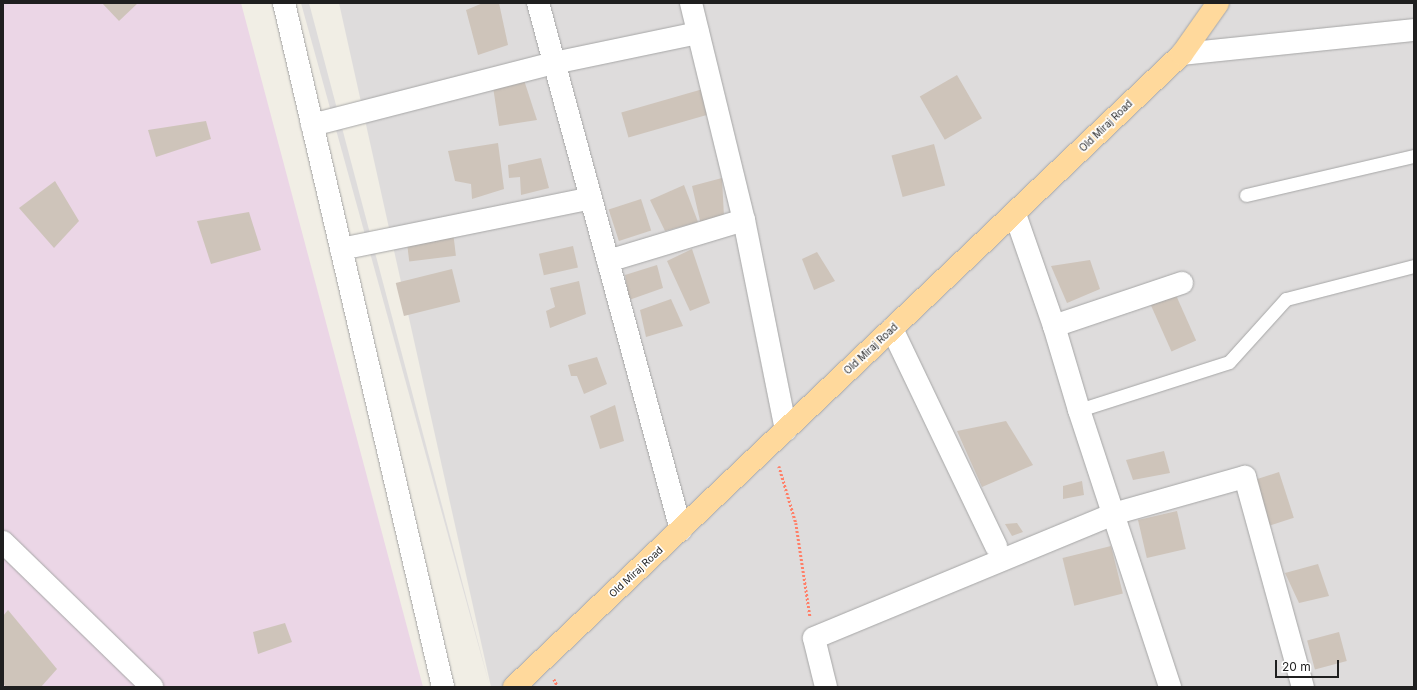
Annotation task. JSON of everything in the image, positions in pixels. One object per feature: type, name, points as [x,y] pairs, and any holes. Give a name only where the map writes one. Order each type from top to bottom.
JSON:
[{"type":"main road","name":"Old Miraj Road","points":[[514,687],[1182,54],[1218,3]]},
{"type":"street","points":[[284,3],[443,687]]},
{"type":"street","points":[[538,3],[681,530]]},
{"type":"street","points":[[691,3],[744,220],[786,430]]},
{"type":"street","points":[[1182,54],[1414,30]]},
{"type":"street","points":[[312,125],[554,63],[698,33]]},
{"type":"street","points":[[341,249],[591,198]]},
{"type":"street","points":[[1014,214],[1054,326],[1079,410],[1170,687]]},
{"type":"street","points":[[608,261],[744,220]]},
{"type":"street","points":[[1054,326],[1182,284]]},
{"type":"street","points":[[892,329],[996,546]]},
{"type":"street","points":[[826,687],[814,638],[1113,514],[1245,477],[1303,687]]},
{"type":"street","points":[[3,542],[152,687]]},
{"type":"lane","points":[[1246,194],[1414,156]]},
{"type":"lane","points":[[1079,410],[1229,362],[1286,298],[1414,266]]},
{"type":"shaded area","points":[[3,3],[241,3],[423,687],[3,687]]},
{"type":"shaded area","points":[[301,3],[309,3],[490,687]]},
{"type":"shaded area","points":[[339,3],[1414,3],[1414,687],[491,687]]},
{"type":"building","points":[[102,3],[138,3],[119,21]]},
{"type":"building","points":[[483,3],[499,3],[508,45],[478,55],[466,10]]},
{"type":"building","points":[[957,75],[982,118],[945,140],[920,96]]},
{"type":"building","points":[[523,77],[537,120],[499,126],[493,87]]},
{"type":"building","points":[[703,89],[710,114],[628,137],[621,112]]},
{"type":"building","points":[[206,121],[211,139],[156,157],[148,130]]},
{"type":"building","points":[[498,143],[504,189],[472,199],[471,184],[455,181],[448,151]]},
{"type":"building","points":[[934,144],[945,186],[903,197],[891,155]]},
{"type":"building","points":[[541,158],[549,188],[521,195],[520,177],[509,178],[508,165]]},
{"type":"building","points":[[722,178],[724,217],[701,225],[692,186]]},
{"type":"building","points":[[55,181],[79,221],[54,248],[19,208]]},
{"type":"building","points":[[684,185],[698,222],[665,231],[650,200]]},
{"type":"building","points":[[641,199],[651,230],[619,241],[609,210]]},
{"type":"building","points":[[249,212],[261,250],[211,264],[197,221]]},
{"type":"building","points":[[453,232],[456,256],[409,262],[406,238]]},
{"type":"building","points":[[573,246],[578,267],[544,275],[539,254]]},
{"type":"building","points":[[692,249],[710,303],[690,311],[667,261]]},
{"type":"building","points":[[817,252],[835,281],[814,290],[802,259]]},
{"type":"building","points":[[1090,260],[1100,289],[1067,303],[1051,266]]},
{"type":"building","points":[[657,265],[663,288],[629,300],[625,275]]},
{"type":"building","points":[[452,269],[460,302],[404,316],[396,283]]},
{"type":"building","points":[[579,281],[586,314],[550,328],[546,311],[555,307],[550,288]]},
{"type":"building","points":[[1175,293],[1196,341],[1171,351],[1150,304]]},
{"type":"building","points":[[671,299],[683,326],[646,337],[640,310]]},
{"type":"building","points":[[597,357],[607,384],[584,394],[577,376],[571,376],[568,365]]},
{"type":"building","points":[[615,405],[624,441],[600,449],[590,416]]},
{"type":"building","points":[[1006,421],[1033,465],[982,487],[957,431]]},
{"type":"building","points":[[1164,451],[1170,473],[1133,480],[1126,460]]},
{"type":"building","points":[[1279,472],[1294,518],[1269,526],[1254,480]]},
{"type":"building","points":[[1082,481],[1084,495],[1063,499],[1063,486]]},
{"type":"building","points":[[1177,511],[1186,549],[1147,558],[1138,520]]},
{"type":"building","points":[[1017,523],[1023,532],[1012,536],[1005,524]]},
{"type":"building","points":[[1111,546],[1123,594],[1074,606],[1062,558]]},
{"type":"building","points":[[1318,564],[1329,596],[1299,603],[1285,573]]},
{"type":"building","points":[[8,610],[57,669],[41,687],[6,687],[3,683],[3,616]]},
{"type":"building","points":[[285,623],[292,642],[258,654],[253,632]]},
{"type":"building","points":[[1339,632],[1347,661],[1315,670],[1307,641]]}]
